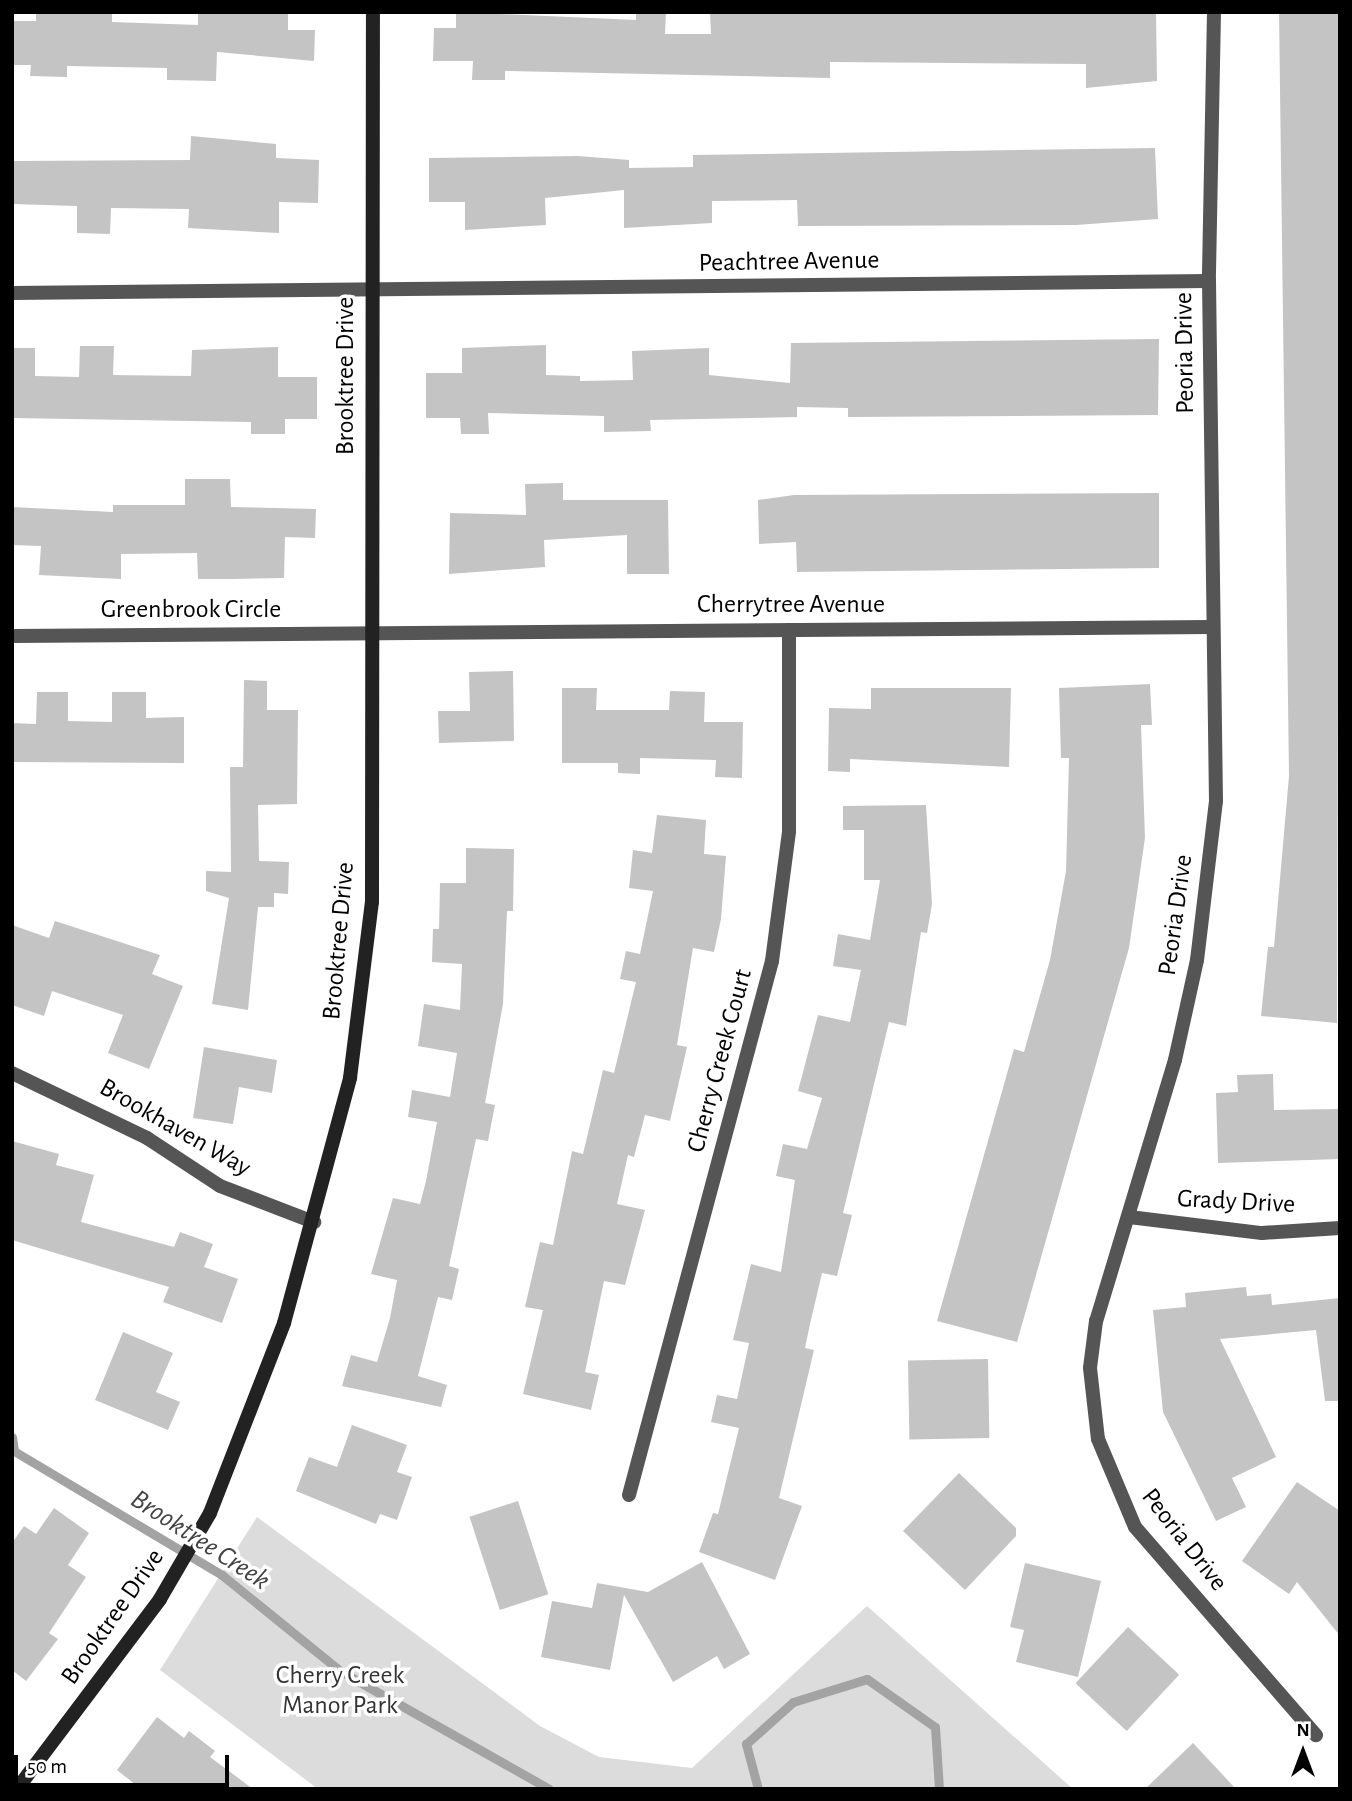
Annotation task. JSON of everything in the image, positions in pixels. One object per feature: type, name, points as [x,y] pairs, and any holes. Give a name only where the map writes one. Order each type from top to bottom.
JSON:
[{"type":"street","name":"Brooktree Drive","points":[[19,1786],[160,1599],[210,1513],[256,1403],[313,1222],[350,1078],[372,902],[370,292],[373,12]]},
{"type":"street","name":"Peoria Drive","points":[[1214,12],[1209,281],[1216,801],[1197,960],[1091,1356],[1093,1416],[1113,1485],[1135,1527],[1316,1735]]},
{"type":"street","name":"Peachtree Avenue","points":[[370,292],[1209,281]]},
{"type":"street","points":[[12,293],[370,292]]},
{"type":"street","name":"Cherrytree Avenue","points":[[370,632],[1212,627]]},
{"type":"street","name":"Cherry Creek Court","points":[[629,1495],[772,961],[789,831],[789,630]]},
{"type":"street","name":"Greenbrook Circle","points":[[12,636],[370,632]]},
{"type":"street","name":"Brookhaven Way","points":[[12,1073],[136,1132],[220,1186],[313,1222]]},
{"type":"street","name":"Grady Drive","points":[[1129,1217],[1262,1233],[1340,1228]]},
{"type":"green space","name":"Cherry Creek Manor Park","points":[[257,1517],[540,1726],[599,1757],[692,1768],[867,1606],[1073,1789],[318,1789],[160,1670]]},
{"type":"building","points":[[36,12],[112,12],[112,22],[198,25],[198,12],[288,12],[288,30],[315,30],[314,61],[217,52],[216,81],[167,80],[167,68],[67,66],[67,77],[30,76],[31,65],[12,65],[12,21],[36,21]]},
{"type":"building","points":[[456,12],[636,20],[636,12],[666,12],[665,34],[711,34],[710,12],[1156,12],[1157,81],[1086,88],[1086,64],[830,62],[830,78],[505,71],[505,80],[472,80],[473,61],[433,61],[434,28],[456,28]]},
{"type":"building","points":[[1279,12],[1340,12],[1337,1023],[1261,1016],[1268,947],[1274,947],[1289,776]]},
{"type":"building","points":[[191,136],[276,144],[276,158],[319,160],[318,203],[279,202],[279,233],[188,228],[189,209],[111,208],[110,234],[77,233],[77,206],[12,204],[12,161],[190,160]]},
{"type":"building","points":[[1155,148],[1158,219],[1076,225],[798,226],[797,200],[712,201],[712,223],[624,228],[624,190],[545,198],[546,225],[465,230],[465,202],[429,202],[429,158],[578,156],[629,160],[629,168],[693,167],[693,155]]},
{"type":"building","points":[[1159,339],[1158,415],[848,417],[848,408],[797,407],[797,417],[650,420],[651,431],[604,432],[604,416],[488,413],[489,434],[461,434],[460,418],[426,418],[426,373],[462,373],[462,348],[546,345],[546,375],[580,376],[580,381],[633,380],[632,351],[709,348],[709,375],[790,383],[791,343]]},
{"type":"building","points":[[80,346],[114,346],[113,375],[191,376],[192,350],[278,347],[278,377],[317,377],[317,419],[285,419],[285,434],[251,434],[251,422],[12,418],[12,348],[35,348],[35,376],[79,377]]},
{"type":"building","points":[[185,479],[230,479],[231,507],[316,509],[315,538],[285,537],[284,578],[198,579],[197,553],[121,554],[121,579],[39,575],[41,546],[12,545],[12,507],[113,512],[113,505],[185,505]]},
{"type":"building","points":[[563,483],[563,500],[668,500],[669,574],[627,574],[627,535],[544,540],[545,567],[449,574],[450,513],[526,515],[525,484]]},
{"type":"building","points":[[1159,493],[1159,568],[797,572],[796,542],[759,544],[758,500],[794,495]]},
{"type":"building","points":[[513,671],[514,741],[439,743],[438,711],[470,711],[469,672]]},
{"type":"building","points":[[244,680],[267,681],[267,710],[298,710],[297,804],[258,805],[259,861],[289,862],[288,894],[274,893],[274,907],[258,907],[248,1010],[212,1004],[229,898],[206,891],[206,871],[231,872],[230,767],[243,767]]},
{"type":"building","points":[[1150,684],[1152,725],[1141,725],[1145,838],[1129,948],[1017,1342],[937,1321],[1014,1049],[1024,1052],[1050,960],[1066,871],[1069,758],[1061,758],[1059,688]]},
{"type":"building","points":[[562,688],[597,688],[596,710],[669,710],[670,691],[705,692],[704,722],[743,722],[742,778],[715,777],[716,760],[640,758],[640,774],[618,773],[618,763],[562,763]]},
{"type":"building","points":[[871,688],[1011,688],[1009,767],[850,759],[850,772],[828,771],[829,708],[871,709]]},
{"type":"building","points":[[37,692],[68,692],[68,721],[112,722],[112,692],[146,692],[146,718],[184,717],[184,763],[12,762],[12,723],[36,724]]},
{"type":"building","points":[[926,805],[932,904],[927,933],[921,932],[906,1026],[889,1022],[843,1213],[852,1215],[837,1276],[822,1273],[810,1324],[805,1348],[814,1350],[779,1498],[802,1506],[775,1580],[699,1552],[713,1513],[718,1514],[739,1428],[711,1422],[717,1395],[737,1399],[749,1343],[733,1340],[751,1264],[781,1272],[795,1180],[776,1176],[783,1144],[807,1149],[822,1098],[798,1091],[818,1015],[850,1022],[861,970],[833,966],[838,934],[870,940],[880,880],[864,880],[864,830],[843,830],[843,806]]},
{"type":"building","points":[[657,815],[706,820],[704,854],[726,856],[721,919],[714,952],[693,948],[677,1045],[687,1047],[670,1121],[645,1115],[634,1157],[628,1155],[617,1204],[645,1210],[625,1285],[604,1281],[585,1372],[599,1375],[591,1410],[523,1394],[543,1310],[525,1307],[540,1242],[553,1245],[572,1151],[583,1154],[603,1070],[614,1073],[636,982],[620,979],[626,951],[640,954],[653,891],[629,888],[633,850],[652,853]]},
{"type":"building","points":[[466,848],[514,849],[513,911],[507,911],[503,1004],[485,1103],[495,1105],[488,1141],[476,1139],[449,1266],[459,1269],[452,1300],[438,1297],[418,1376],[447,1385],[441,1407],[342,1386],[351,1355],[377,1362],[390,1318],[397,1280],[371,1274],[393,1198],[420,1204],[426,1181],[437,1122],[408,1117],[412,1090],[450,1097],[457,1053],[418,1046],[424,1004],[460,1010],[462,964],[432,962],[433,929],[439,929],[440,883],[466,883]]},
{"type":"building","points":[[55,921],[160,955],[152,974],[183,986],[149,1069],[108,1053],[123,1015],[52,991],[44,1016],[12,1005],[12,925],[49,938]]},
{"type":"building","points":[[204,1047],[277,1060],[272,1093],[239,1087],[233,1124],[193,1118]]},
{"type":"building","points":[[1273,1074],[1274,1110],[1340,1109],[1340,1159],[1218,1163],[1216,1093],[1238,1092],[1237,1075]]},
{"type":"building","points":[[12,1141],[59,1154],[56,1165],[94,1175],[81,1222],[174,1247],[180,1232],[213,1244],[204,1267],[238,1279],[222,1323],[163,1302],[169,1287],[12,1240]]},
{"type":"building","points":[[1246,1287],[1247,1296],[1271,1294],[1272,1305],[1340,1298],[1340,1401],[1325,1401],[1316,1330],[1220,1339],[1276,1457],[1232,1478],[1246,1507],[1216,1521],[1163,1412],[1153,1310],[1186,1307],[1185,1293]]},
{"type":"building","points":[[123,1332],[173,1353],[156,1392],[180,1402],[168,1430],[95,1400]]},
{"type":"building","points":[[988,1359],[989,1438],[909,1439],[908,1360]]},
{"type":"building","points":[[352,1425],[407,1445],[397,1472],[412,1477],[397,1520],[380,1514],[376,1524],[296,1491],[309,1457],[337,1467]]},
{"type":"building","points":[[959,1473],[1016,1528],[1016,1536],[965,1590],[903,1531]]},
{"type":"building","points":[[1297,1482],[1340,1511],[1340,1636],[1297,1582],[1289,1594],[1242,1561]]},
{"type":"building","points":[[518,1501],[548,1594],[500,1610],[469,1517]]},
{"type":"building","points":[[54,1508],[89,1533],[68,1565],[86,1577],[49,1633],[58,1639],[26,1681],[12,1670],[12,1543],[24,1526],[36,1534]]},
{"type":"building","points":[[702,1562],[750,1654],[724,1669],[717,1656],[673,1682],[624,1595],[610,1670],[541,1657],[552,1601],[592,1608],[597,1583],[648,1592]]},
{"type":"building","points":[[1025,1563],[1101,1581],[1078,1677],[1016,1662],[1024,1630],[1010,1627]]},
{"type":"building","points":[[1128,1627],[1179,1675],[1127,1731],[1075,1683]]},
{"type":"building","points":[[157,1717],[184,1738],[189,1731],[215,1751],[210,1757],[253,1789],[141,1789],[117,1770]]},
{"type":"building","points":[[1193,1743],[1236,1789],[1145,1789]]},
{"type":"waterway","name":"Brooktree Creek","points":[[12,1437],[14,1451],[222,1575],[340,1671],[549,1789]]},
{"type":"waterway","name":"Brooktree Creek","points":[[758,1789],[746,1744],[793,1702],[867,1679],[935,1727],[939,1789]]}]
